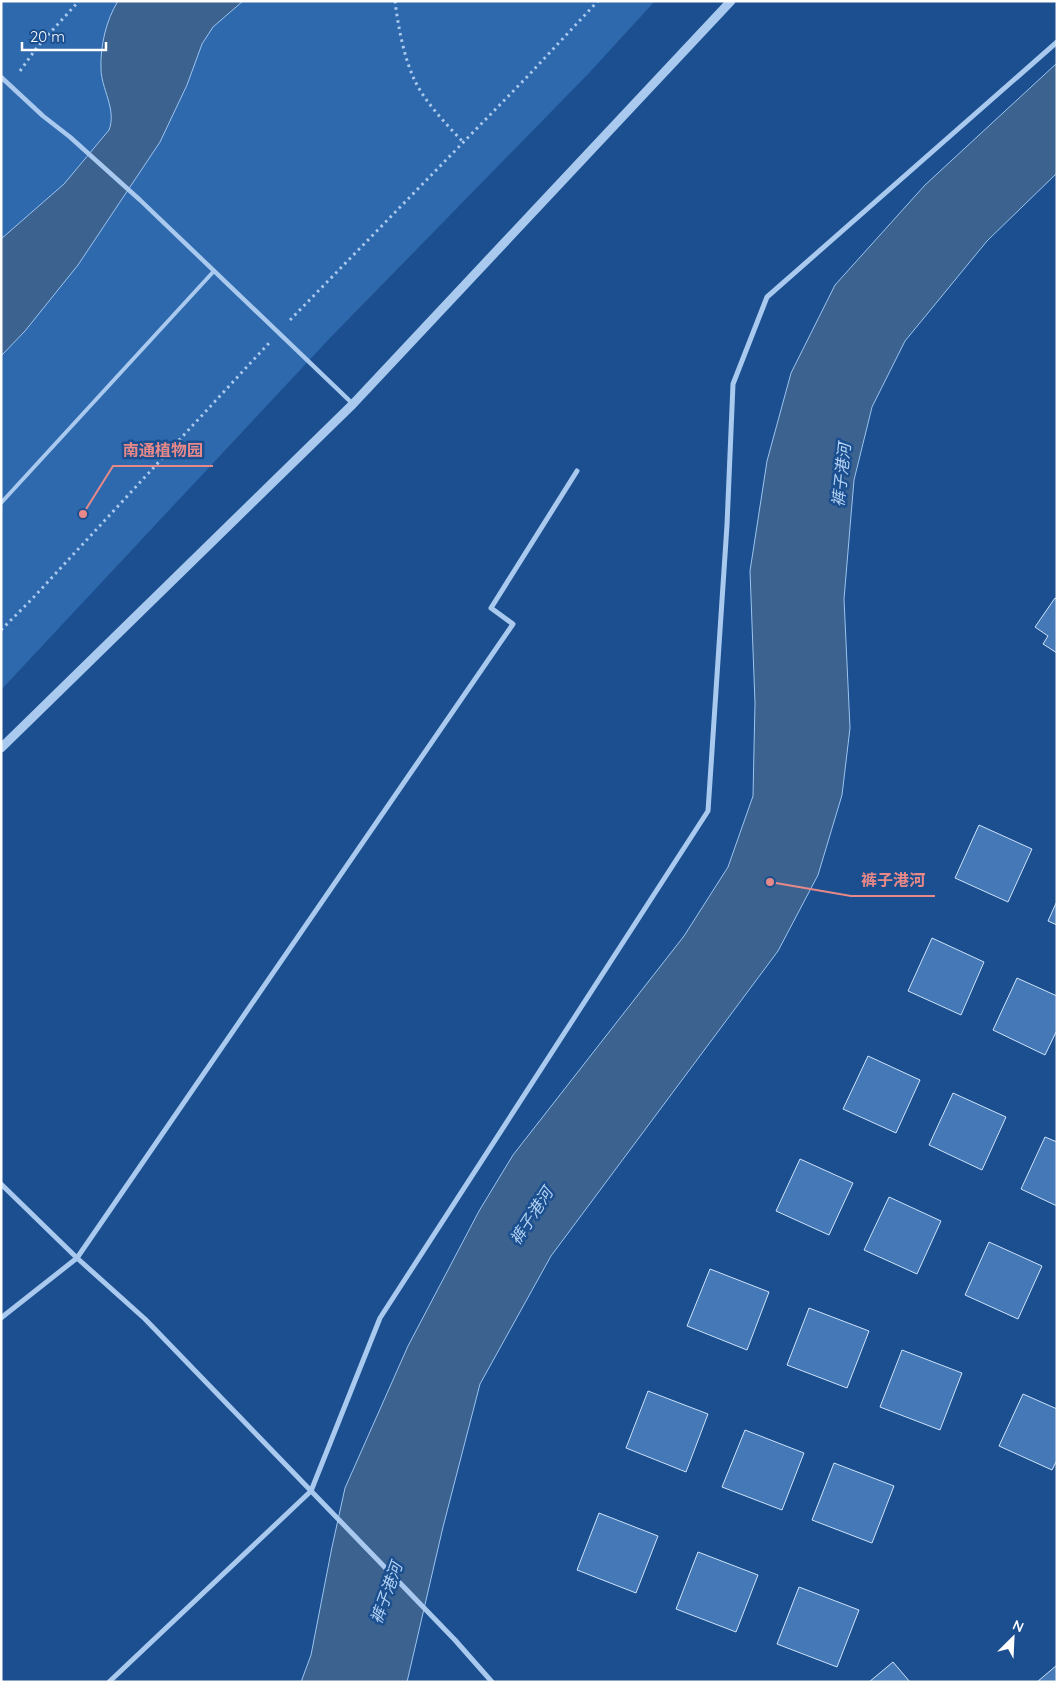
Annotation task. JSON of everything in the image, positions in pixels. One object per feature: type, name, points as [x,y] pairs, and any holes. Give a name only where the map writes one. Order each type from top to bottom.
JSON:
[{"type":"street","points":[[1,748],[353,404],[731,1]]},
{"type":"street","points":[[109,1682],[311,1491],[380,1318],[708,811],[727,525],[733,384],[767,297],[1057,42]]},
{"type":"street","points":[[1,77],[140,200],[353,404]]},
{"type":"street","points":[[1,1318],[77,1258],[513,624],[491,608],[577,471]]},
{"type":"street","points":[[1,1184],[77,1258],[145,1319],[455,1640],[492,1682]]},
{"type":"lane","points":[[1,503],[214,271]]},
{"type":"path","points":[[11,85],[38,46],[79,1]]},
{"type":"path","points":[[395,1],[398,29],[415,81],[440,118],[463,142]]},
{"type":"path","points":[[1,630],[32,599],[278,333],[598,1]]},
{"type":"shaded area","points":[[1,1],[655,1],[589,73],[330,338],[1,690]]},
{"type":"water","points":[[118,1],[243,1],[213,27],[202,44],[187,85],[160,142],[78,265],[25,331],[1,356],[1,239],[64,184],[109,130],[111,115],[102,76],[101,61],[107,25]]},
{"type":"water","points":[[1057,63],[1057,173],[987,241],[905,341],[872,407],[854,480],[844,599],[850,728],[842,795],[818,875],[778,951],[551,1256],[480,1384],[443,1527],[407,1682],[301,1682],[311,1655],[345,1488],[408,1346],[479,1211],[513,1155],[684,936],[728,867],[753,796],[755,703],[750,571],[767,461],[791,373],[835,285],[925,185]]},
{"type":"building","points":[[1055,598],[1057,599],[1057,653],[1043,644],[1048,636],[1035,627]]},
{"type":"building","points":[[979,825],[1032,849],[1008,902],[955,878]]},
{"type":"building","points":[[1057,901],[1057,925],[1048,921]]},
{"type":"building","points":[[932,938],[984,962],[961,1015],[908,991]]},
{"type":"building","points":[[1017,978],[1057,996],[1057,1030],[1045,1055],[993,1030]]},
{"type":"building","points":[[868,1056],[920,1080],[896,1133],[843,1109]]},
{"type":"building","points":[[953,1093],[1006,1117],[982,1170],[929,1145]]},
{"type":"building","points":[[1045,1137],[1057,1142],[1057,1206],[1021,1189]]},
{"type":"building","points":[[800,1159],[853,1183],[829,1235],[776,1211]]},
{"type":"building","points":[[889,1197],[941,1221],[917,1274],[864,1250]]},
{"type":"building","points":[[989,1242],[1042,1266],[1018,1319],[965,1295]]},
{"type":"building","points":[[710,1269],[769,1292],[747,1350],[687,1326]]},
{"type":"building","points":[[809,1308],[869,1331],[847,1388],[787,1365]]},
{"type":"building","points":[[902,1350],[962,1373],[940,1430],[880,1407]]},
{"type":"building","points":[[648,1391],[708,1414],[686,1472],[626,1448]]},
{"type":"building","points":[[1023,1394],[1057,1409],[1057,1460],[1052,1470],[999,1446]]},
{"type":"building","points":[[745,1430],[804,1453],[782,1510],[722,1487]]},
{"type":"building","points":[[834,1463],[894,1486],[872,1543],[812,1520]]},
{"type":"building","points":[[599,1513],[658,1536],[636,1593],[577,1570]]},
{"type":"building","points":[[698,1552],[758,1575],[736,1632],[676,1609]]},
{"type":"building","points":[[799,1587],[859,1610],[837,1667],[777,1644]]},
{"type":"building","points":[[893,1662],[910,1682],[869,1682]]},
{"type":"building","points":[[1057,1665],[1057,1682],[1037,1682]]},
{"type":"place","name":"南通植物园","points":[[83,514]]},
{"type":"place","name":"裤子港河","points":[[770,882]]}]
